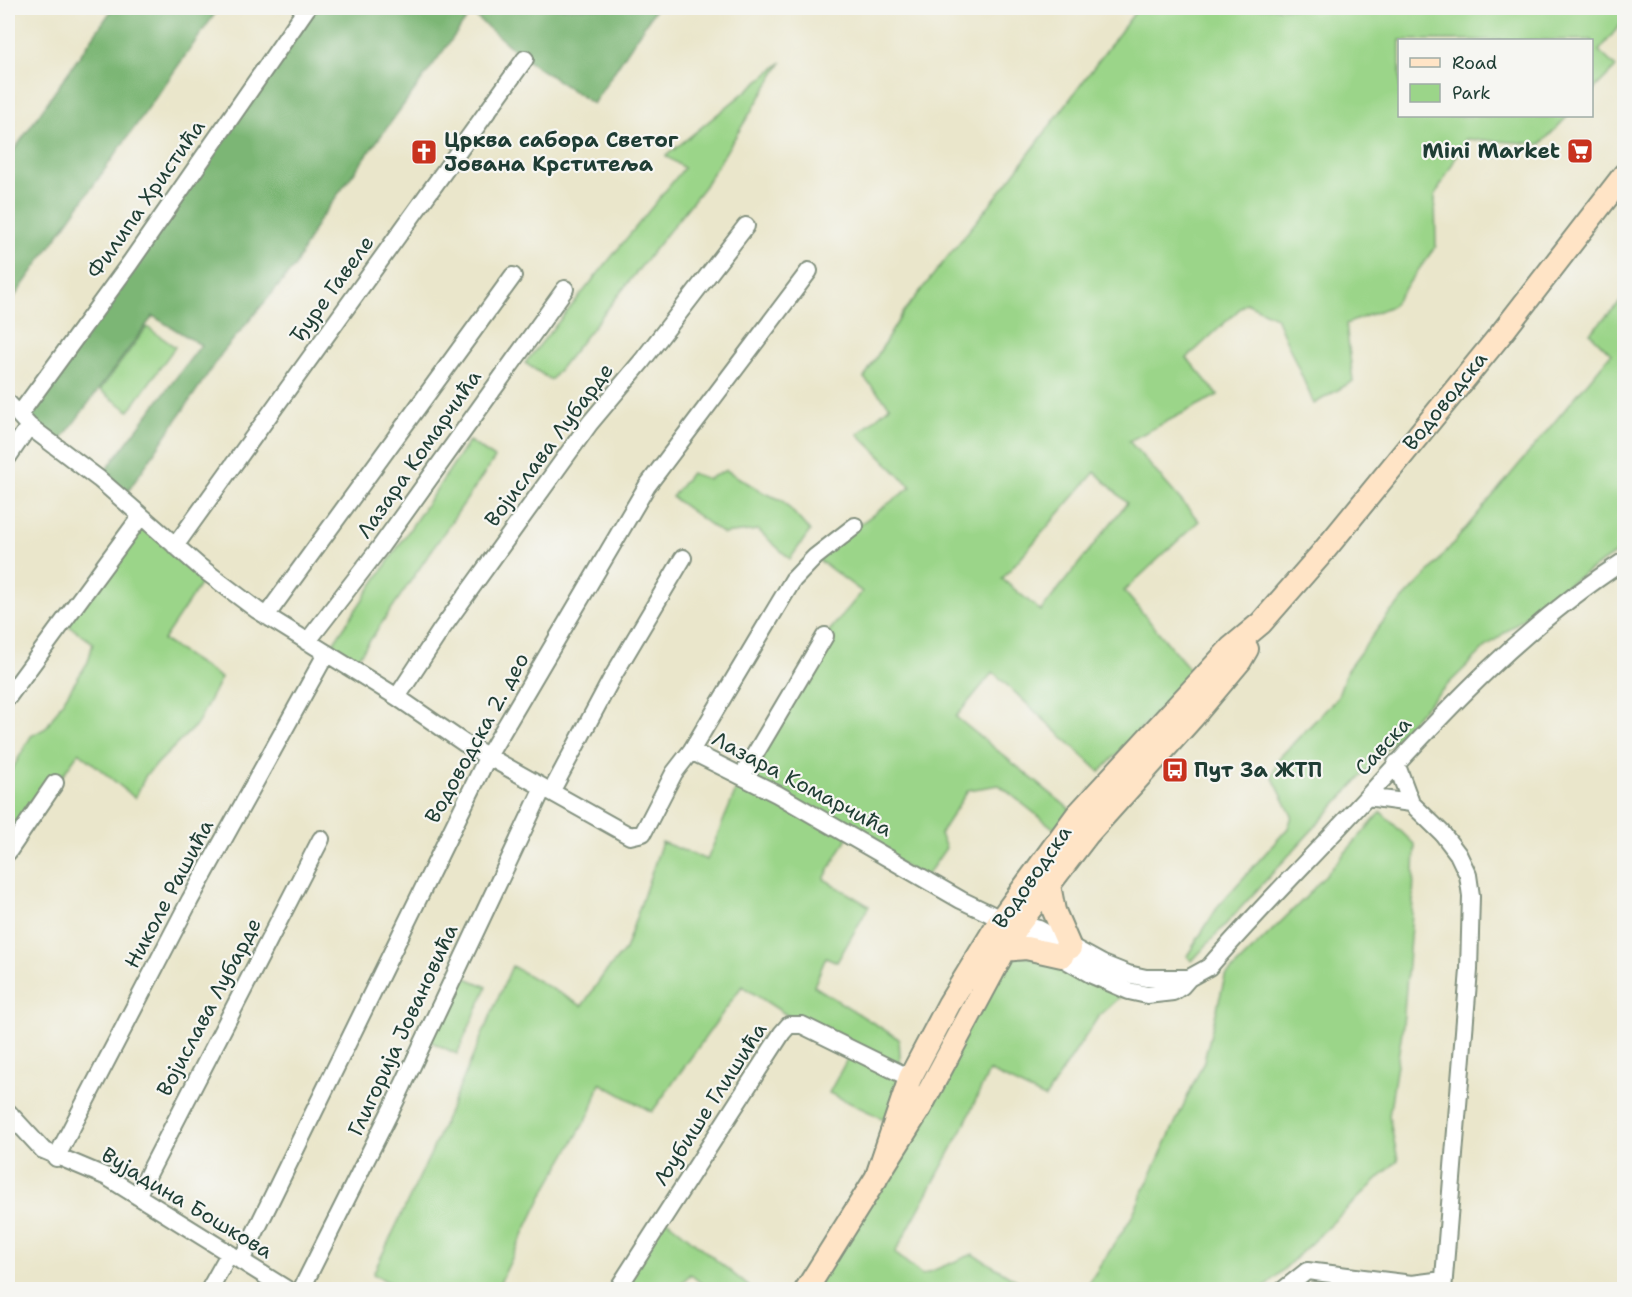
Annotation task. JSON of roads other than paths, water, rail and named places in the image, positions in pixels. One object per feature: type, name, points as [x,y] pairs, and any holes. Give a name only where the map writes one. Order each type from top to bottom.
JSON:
[{"type":"main road","name":"Водоводска","points":[[806,1290],[920,1108],[1003,950],[1010,922],[1049,885],[1087,835],[1240,661],[1261,624],[1501,334],[1624,175]]},
{"type":"main road","name":"Водоводска","points":[[876,1179],[910,1078],[949,1005],[1010,922],[1077,815],[1231,648],[1261,624]]},
{"type":"main road","points":[[1003,950],[1026,948],[1066,952],[1049,885]]},
{"type":"street","name":"Филипа Христића","points":[[8,457],[19,415],[130,263],[307,8]]},
{"type":"street","name":"Ђуре Гавеле","points":[[175,546],[525,59]]},
{"type":"street","name":"Војислава Лубарде","points":[[397,697],[441,630],[590,423],[642,361],[746,226]]},
{"type":"street","name":"Водоводска 2. део","points":[[209,1290],[235,1257],[488,756],[647,486],[809,271]]},
{"type":"street","name":"Лазара Комарчића","points":[[266,616],[513,276]]},
{"type":"street","name":"Лазара Комарчића","points":[[308,642],[381,546],[565,289]]},
{"type":"street","name":"Лазара Комарчића","points":[[19,415],[99,479],[175,546],[266,616],[397,697],[456,738],[621,832],[637,836],[643,833],[674,773],[691,751],[867,844],[961,900],[1010,922]]},
{"type":"street","points":[[8,697],[141,516]]},
{"type":"street","points":[[691,751],[793,580],[815,557],[855,526]]},
{"type":"street","name":"Глигорија Јовановића","points":[[301,1290],[547,790],[683,558]]},
{"type":"street","name":"Савска","points":[[1010,922],[1031,940],[1066,952],[1111,984],[1147,995],[1173,992],[1189,978],[1209,966],[1267,900],[1499,658],[1595,579],[1624,561]]},
{"type":"street","points":[[742,776],[825,636]]},
{"type":"street","name":"Николе Рашића","points":[[56,1158],[190,900],[326,654]]},
{"type":"street","points":[[1283,1290],[1307,1271],[1408,1287],[1443,1285],[1469,970],[1471,896],[1468,875],[1458,854],[1442,833],[1411,803],[1396,763]]},
{"type":"street","points":[[8,852],[56,783]]},
{"type":"street","points":[[1367,797],[1411,803]]},
{"type":"street","name":"Војислава Лубарде","points":[[137,1196],[321,839]]},
{"type":"street","name":"Љубише Глишића","points":[[617,1290],[789,1025],[802,1025],[910,1078]]},
{"type":"street","name":"Вујадина Бошкова","points":[[8,1112],[34,1143],[56,1158],[107,1177],[288,1290]]},
{"type":"street","points":[[1341,1290],[1356,1277]]},
{"type":"place","name":"Mini Market","points":[[1580,151]]},
{"type":"place","name":"Црква сабора Светог Јована Крститеља","points":[[424,152]]},
{"type":"place","name":"Пут За ЖТП","points":[[1175,770]]}]
